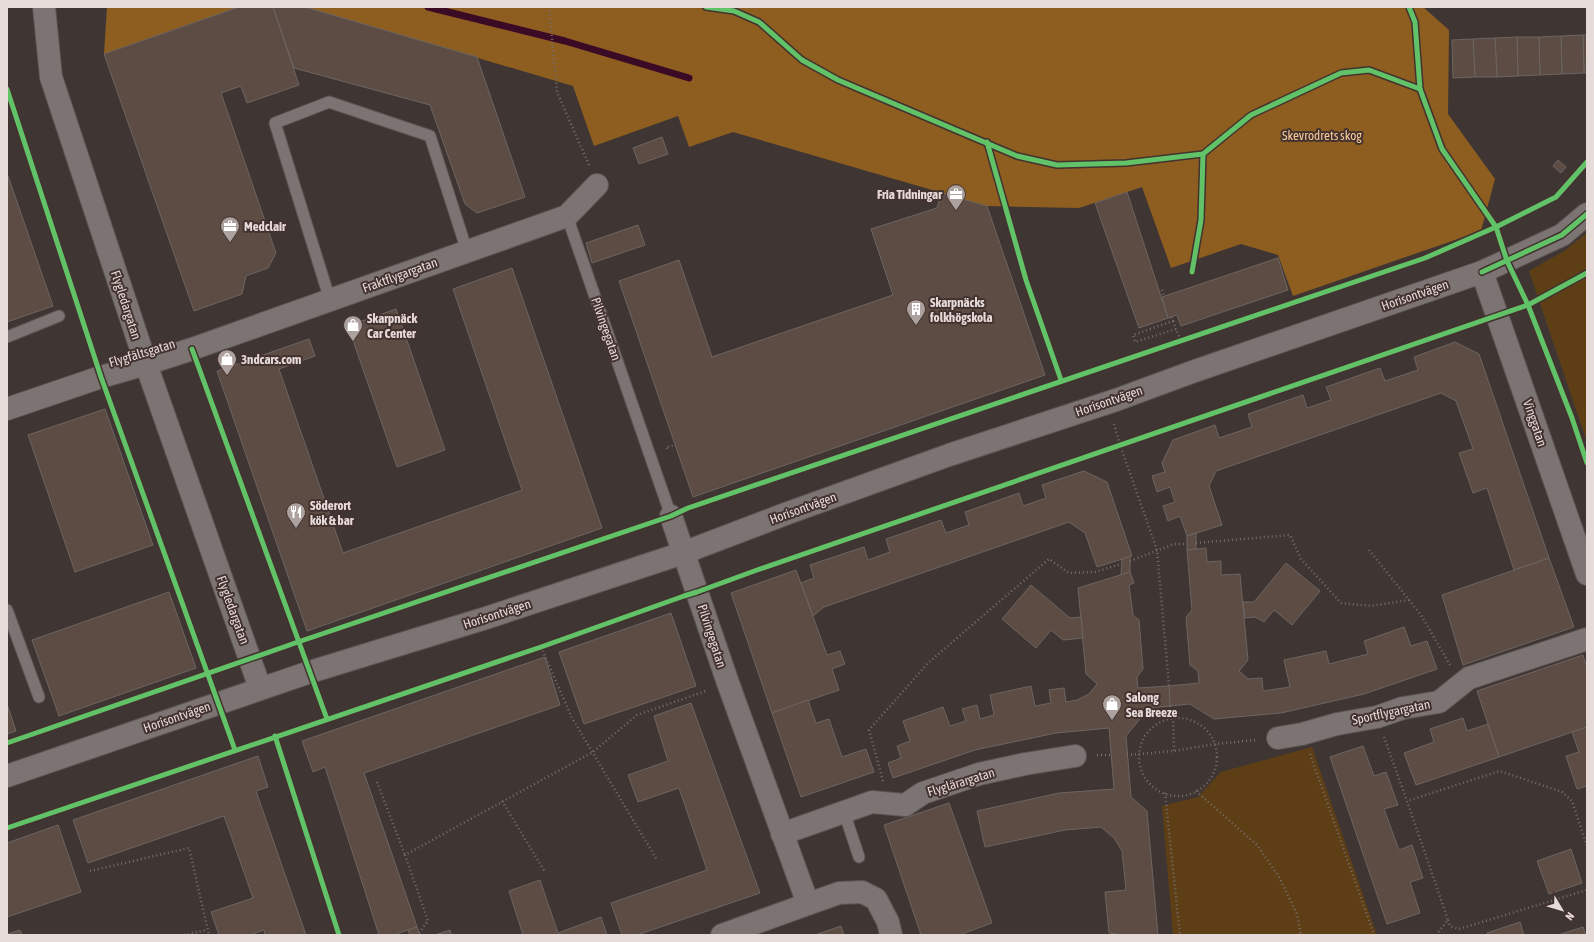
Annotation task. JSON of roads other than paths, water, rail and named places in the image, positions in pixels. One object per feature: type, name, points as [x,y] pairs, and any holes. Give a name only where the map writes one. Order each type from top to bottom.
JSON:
[{"type":"street","name":"Flygledargatan","points":[[44,7],[51,77],[146,364],[260,688]]},
{"type":"street","name":"Fraktflygargatan","points":[[192,349],[567,216],[598,185]]},
{"type":"street","name":"Horisontvägen","points":[[7,776],[260,688],[486,618],[683,553],[788,513],[942,458],[1482,272],[1562,235],[1587,214]]},
{"type":"street","name":"Vinggatan","points":[[1482,272],[1587,574]]},
{"type":"street","name":"Flygfältsgatan","points":[[7,409],[101,377],[192,349]]},
{"type":"street","name":"Pilvingegatan","points":[[671,516],[728,683],[808,904]]},
{"type":"street","name":"Sportflygargatan","points":[[1278,738],[1302,734],[1337,724],[1377,717],[1403,708],[1439,702],[1469,678],[1587,639]]},
{"type":"street","name":"Flyglärargatan","points":[[782,834],[872,802],[906,805],[923,793],[979,774],[1025,764],[1075,756]]},
{"type":"street","points":[[722,935],[839,893],[862,892],[876,899],[888,922],[891,935]]},
{"type":"lane","points":[[330,300],[275,123],[329,102],[430,136],[467,251]]},
{"type":"lane","name":"Pilvingegatan","points":[[567,216],[671,516]]},
{"type":"lane","points":[[7,337],[58,316]]},
{"type":"lane","points":[[7,610],[39,697]]},
{"type":"lane","points":[[844,812],[859,857]]},
{"type":"waterway","points":[[428,7],[565,41],[689,78]]},
{"type":"place","name":"Fria Tidningar","points":[[956,211]]},
{"type":"place","name":"Medclair","points":[[230,243]]},
{"type":"place","name":"Skarpnäcks folkhögskola","points":[[916,326]]},
{"type":"place","name":"Skarpnäck Car Center","points":[[353,342]]},
{"type":"place","name":"3ndcars.com","points":[[227,376]]},
{"type":"place","name":"Söderort kök & bar","points":[[296,529]]},
{"type":"place","name":"Salong Sea Breeze","points":[[1112,721]]},
{"type":"park label","name":"Skevrodrets skog","points":[[1322,135]]}]
